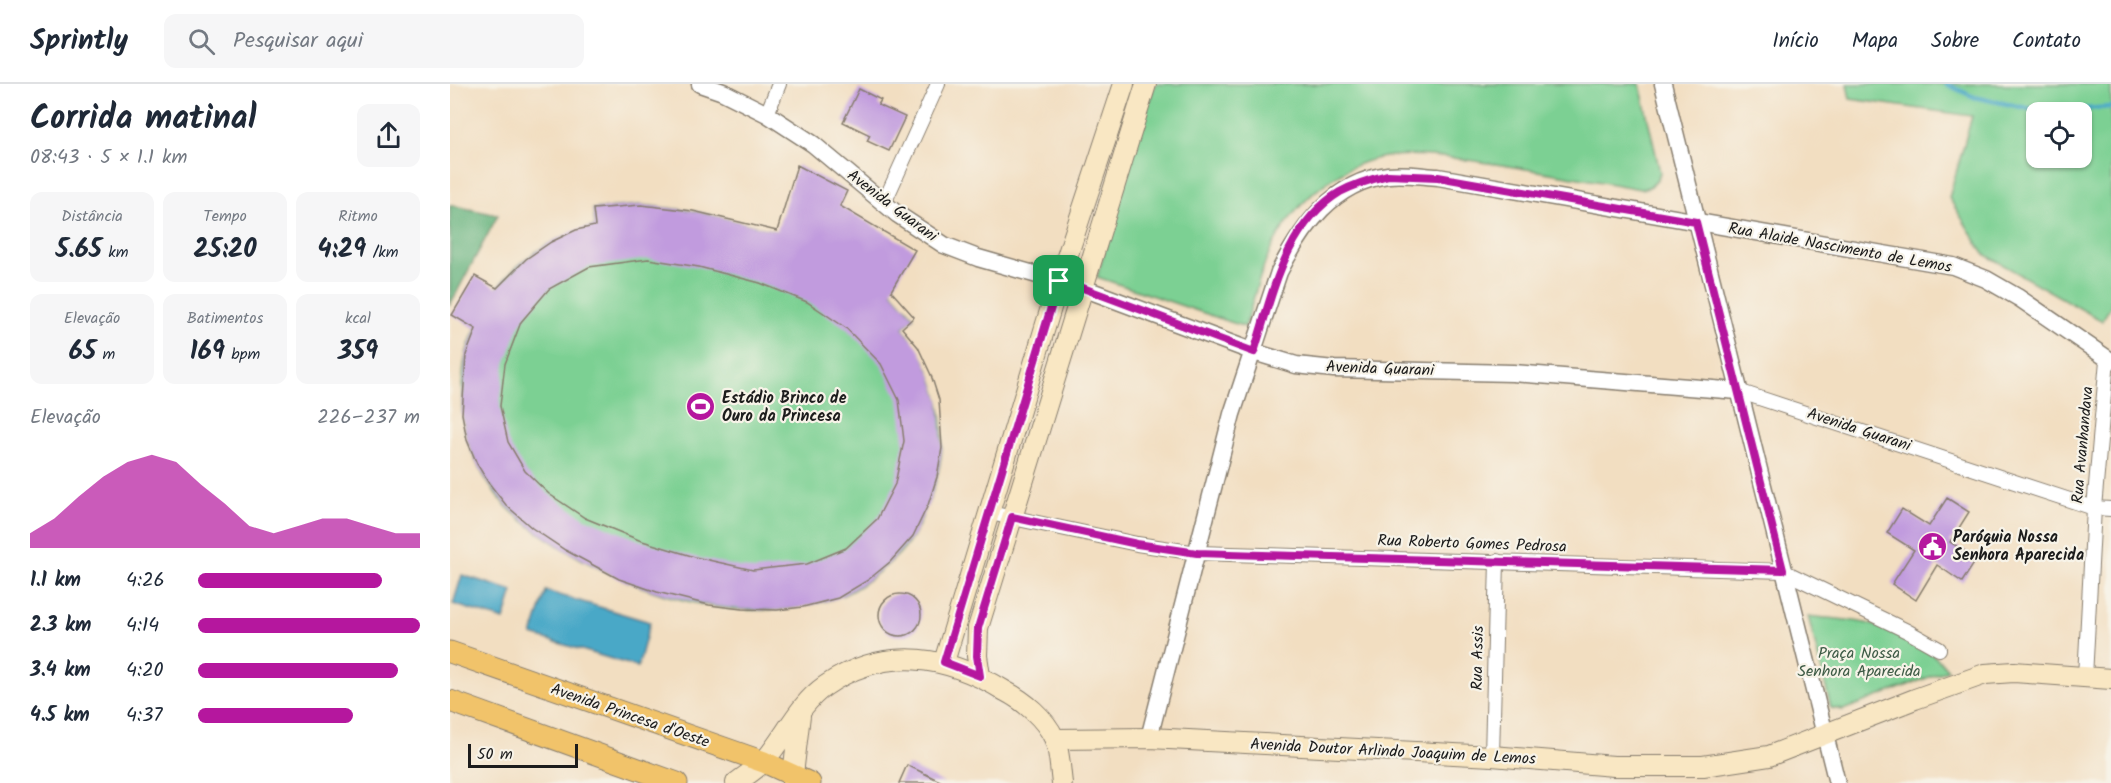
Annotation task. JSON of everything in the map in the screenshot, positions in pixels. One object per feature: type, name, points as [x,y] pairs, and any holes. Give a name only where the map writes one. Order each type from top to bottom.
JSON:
[{"type":"main road","points":[[944,662],[1059,281],[1124,84]]},
{"type":"main road","points":[[980,676],[977,656],[978,628],[1146,84]]},
{"type":"main road","name":"Avenida Princesa d'Oeste","points":[[450,652],[764,762],[798,780]]},
{"type":"main road","points":[[736,783],[764,762],[800,712],[822,688],[850,670],[885,660],[944,662],[980,676],[1017,697],[1042,720],[1055,739],[1062,783]]},
{"type":"main road","name":"Avenida Doutor Arlindo Joaquim de Lemos","points":[[1055,739],[1149,738],[1492,756],[1614,766],[1703,766],[1769,756],[1985,674],[2014,672],[2111,679]]},
{"type":"main road","points":[[450,701],[677,783]]},
{"type":"main road","points":[[798,780],[800,712]]},
{"type":"street","name":"Avenida Guarani","points":[[700,84],[723,92],[767,114],[813,144],[919,230],[944,245],[978,258],[1083,288],[1254,352],[1296,365],[1334,369],[1513,373],[1738,391],[2094,508],[2111,509]]},
{"type":"street","points":[[767,114],[779,84]]},
{"type":"street","points":[[884,203],[938,84]]},
{"type":"street","points":[[1663,84],[1783,570],[1827,735],[1837,783]]},
{"type":"street","name":"Rua Alaide Nascimento de Lemos","points":[[1149,738],[1232,414],[1279,272],[1294,244],[1317,212],[1339,193],[1363,182],[1388,175],[1438,177],[1953,266],[1986,279],[2019,298],[2109,360]]},
{"type":"street","name":"Rua Avanhandava","points":[[2085,677],[2094,508],[2109,360]]},
{"type":"street","name":"Rua Roberto Gomes Pedrosa","points":[[990,513],[1137,544],[1197,553],[1783,570],[1939,649]]},
{"type":"street","name":"Rua Assis","points":[[1492,756],[1497,561]]},
{"type":"green space","points":[[1155,84],[1640,84],[1660,172],[1653,184],[1640,189],[1514,167],[1438,157],[1392,156],[1356,165],[1339,174],[1309,197],[1285,225],[1266,261],[1245,327],[1097,277],[1144,113]]},
{"type":"green space","points":[[1847,84],[2111,84],[2111,305],[2102,321],[1984,254],[1949,198],[1972,116],[1850,99]]},
{"type":"green space","points":[[450,205],[498,215],[450,305]]},
{"type":"green space","name":"Estádio Brinco de Ouro da Princesa","points":[[641,205],[693,211],[783,233],[829,252],[891,291],[914,317],[902,328],[917,348],[928,370],[941,415],[942,438],[935,485],[917,530],[907,545],[878,572],[846,594],[814,604],[790,608],[746,610],[690,602],[662,594],[583,560],[538,532],[505,505],[479,467],[465,433],[462,411],[464,365],[472,336],[496,289],[509,274],[540,249],[595,226],[593,209]]},
{"type":"green space","name":"Praça Nossa Senhora Aparecida","points":[[1808,616],[1857,621],[1893,632],[1924,648],[1948,670],[1843,710],[1831,708]]},
{"type":"water","points":[[462,575],[513,591],[504,620],[453,604]]},
{"type":"water","points":[[546,591],[650,622],[638,667],[532,635]]},
{"type":"building","points":[[859,89],[881,100],[878,105],[905,117],[889,151],[867,141],[870,135],[843,122]]},
{"type":"building","points":[[797,165],[847,191],[840,206],[915,250],[891,291],[914,317],[902,328],[918,347],[931,375],[939,400],[942,448],[937,477],[928,505],[913,536],[890,562],[868,580],[838,598],[803,607],[777,610],[709,605],[657,592],[619,579],[565,550],[532,528],[506,505],[477,464],[467,440],[462,414],[466,355],[476,329],[452,315],[475,276],[497,288],[526,259],[551,242],[576,230],[595,226],[593,209],[641,205],[693,211],[777,231]],"holes":[[[648,259],[699,267],[760,283],[807,302],[846,328],[881,364],[899,400],[904,441],[895,484],[877,519],[846,548],[807,564],[753,570],[695,557],[639,540],[585,518],[549,494],[525,471],[508,442],[500,406],[505,364],[521,322],[549,289],[589,267]]]},
{"type":"building","name":"Paróquia Nossa Senhora Aparecida","points":[[1947,498],[1969,512],[1950,542],[1977,559],[1962,582],[1937,565],[1916,600],[1892,584],[1914,550],[1887,533],[1902,509],[1929,526]]},
{"type":"building","points":[[900,594],[914,601],[921,615],[914,629],[900,636],[886,629],[879,615],[886,601]]},
{"type":"building","points":[[907,765],[944,783],[899,783]]},
{"type":"waterway","points":[[1946,84],[1974,97],[2045,112],[2111,107]]},
{"type":"place","name":"Estádio Brinco de Ouro da Princesa","points":[[701,407]]},
{"type":"place","name":"Paróquia Nossa Senhora Aparecida","points":[[1932,546]]},
{"type":"route","points":[[1388,175],[1438,177],[1696,222],[1783,570],[1197,553],[1137,544],[1012,517],[978,628],[976,641],[980,676],[944,662],[1059,281],[1164,317],[1254,352],[1279,272],[1303,229],[1317,212],[1339,193],[1363,182],[1388,175]]}]
